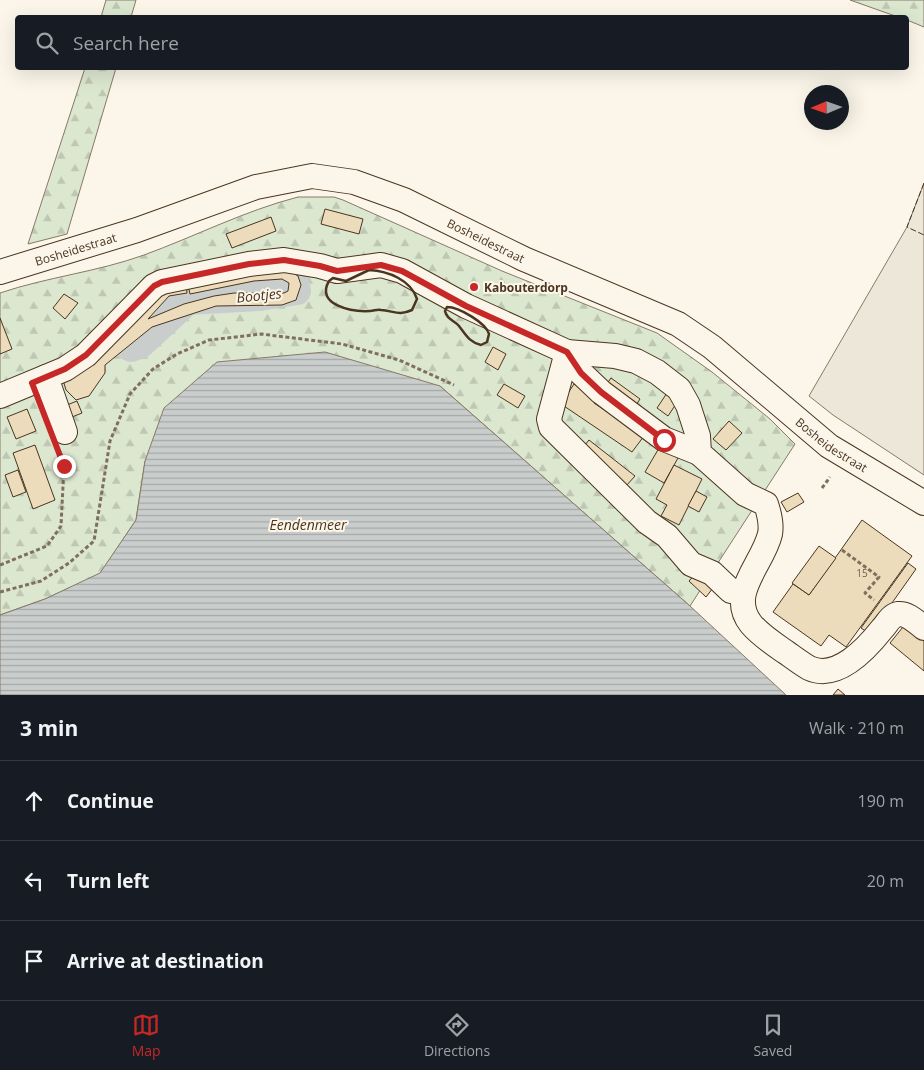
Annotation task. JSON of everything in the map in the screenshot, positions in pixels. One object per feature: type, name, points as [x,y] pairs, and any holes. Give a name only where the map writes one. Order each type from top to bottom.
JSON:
[{"type":"street","name":"Bosheidestraat","points":[[0,272],[136,230],[256,187],[312,176],[354,182],[404,200],[524,259],[678,324],[712,347],[829,446],[924,503]]},
{"type":"street","points":[[0,396],[65,369],[86,355],[154,286],[162,282],[249,264],[284,260],[337,271],[381,265],[402,271],[466,306],[567,352],[615,356],[636,361],[657,372],[679,389],[688,406],[698,436],[700,453]]},
{"type":"street","points":[[567,352],[581,373],[612,401],[664,440],[700,453],[745,494],[766,504],[770,518],[770,533],[758,564],[742,593],[742,608],[750,623],[765,638],[811,669],[831,669],[850,662],[866,648],[891,616],[899,614],[910,617],[924,628]]},
{"type":"street","points":[[567,352],[549,419],[551,427],[647,522],[667,536],[691,564],[712,573],[731,591],[742,593]]},
{"type":"street","points":[[46,376],[61,440]]},
{"type":"path","points":[[0,592],[41,581],[69,563],[94,541],[110,441],[130,394],[153,369],[177,354],[209,340],[261,334],[342,344],[398,360],[454,385]]},
{"type":"path","points":[[0,564],[47,546],[61,526],[64,466],[61,440]]},
{"type":"path","points":[[842,550],[879,577],[866,593],[878,603]]},
{"type":"green space","points":[[106,0],[136,0],[132,15],[102,15]]},
{"type":"green space","points":[[850,0],[924,0],[924,27],[909,21],[909,15],[892,15]]},
{"type":"green space","points":[[84,70],[115,70],[67,234],[28,244]]},
{"type":"green space","points":[[298,197],[334,197],[343,200],[502,271],[657,333],[712,372],[770,419],[795,444],[690,606],[440,386],[145,461],[136,520],[100,574],[45,599],[0,615],[0,293],[126,261],[258,209]]},
{"type":"shaded area","points":[[924,183],[924,475],[833,415],[809,396],[907,227]]},
{"type":"water","name":"Eendenmeer","points":[[325,352],[440,386],[690,606],[786,695],[0,695],[0,615],[45,599],[100,573],[136,520],[145,461],[164,408],[217,362]]},
{"type":"building","points":[[325,209],[363,219],[359,234],[321,224]]},
{"type":"building","points":[[271,217],[276,231],[232,248],[226,234]]},
{"type":"building","points":[[284,267],[298,276],[301,285],[296,300],[282,305],[216,306],[152,327],[105,365],[105,373],[89,396],[76,400],[66,390],[63,380],[169,284],[186,282],[187,293],[169,296],[148,319],[184,304],[214,296],[234,293],[284,293],[288,291],[289,283],[282,279],[254,281],[190,294],[187,280]]},
{"type":"building","points":[[64,294],[78,303],[65,319],[53,308]]},
{"type":"building","points":[[0,318],[12,349],[0,354]]},
{"type":"building","points":[[493,347],[506,354],[498,370],[485,362]]},
{"type":"building","points":[[611,378],[640,399],[634,408],[604,388]]},
{"type":"building","points":[[504,384],[525,396],[518,408],[497,395]]},
{"type":"building","points":[[574,384],[597,400],[594,403],[644,436],[632,452],[561,404]]},
{"type":"building","points":[[667,393],[678,401],[668,416],[657,408]]},
{"type":"building","points":[[77,401],[82,413],[67,419],[74,426],[77,433],[61,440],[62,407]]},
{"type":"building","points":[[27,409],[36,431],[16,439],[7,417]]},
{"type":"building","points":[[729,421],[742,433],[726,450],[713,439]]},
{"type":"building","points":[[589,440],[635,476],[626,486],[581,450]]},
{"type":"building","points":[[35,445],[55,500],[33,509],[13,453]]},
{"type":"building","points":[[659,448],[678,458],[664,483],[645,472]]},
{"type":"building","points":[[674,465],[702,479],[679,525],[661,516],[667,505],[656,499]]},
{"type":"building","points":[[18,470],[26,492],[13,497],[5,475]]},
{"type":"building","points":[[696,491],[707,497],[699,512],[688,506]]},
{"type":"building","points":[[798,493],[804,502],[787,512],[781,502]]},
{"type":"building","points":[[862,520],[912,556],[846,647],[829,635],[821,646],[773,612],[793,584],[809,595]]},
{"type":"building","points":[[819,546],[836,558],[809,595],[792,583]]},
{"type":"building","points":[[908,563],[916,569],[870,634],[861,628]]},
{"type":"building","points":[[697,572],[713,588],[706,597],[689,581]]},
{"type":"building","points":[[907,622],[924,636],[924,671],[890,643]]},
{"type":"building","points":[[838,689],[845,695],[833,695]]},
{"type":"waterway","name":"Bootjes","points":[[274,274],[294,276],[297,291],[260,297],[188,301],[140,345],[131,348],[120,342],[173,290],[274,274]]},
{"type":"fence","points":[[924,183],[907,227],[924,235]]},
{"type":"wall","points":[[369,270],[384,272],[398,278],[410,287],[417,299],[412,310],[400,313],[380,310],[354,310],[338,305],[327,296],[326,289],[329,281],[333,278],[346,281],[369,270]]},
{"type":"wall","points":[[447,307],[465,313],[483,325],[489,334],[487,342],[481,345],[471,340],[447,316],[445,311],[447,307]]},
{"type":"place","name":"Kabouterdorp","points":[[474,287]]},
{"type":"route","points":[[64,466],[32,383],[65,369],[86,355],[154,286],[162,282],[249,264],[284,260],[337,271],[346,271],[368,265],[381,265],[402,271],[466,306],[567,352],[581,373],[601,392],[664,440]]}]
